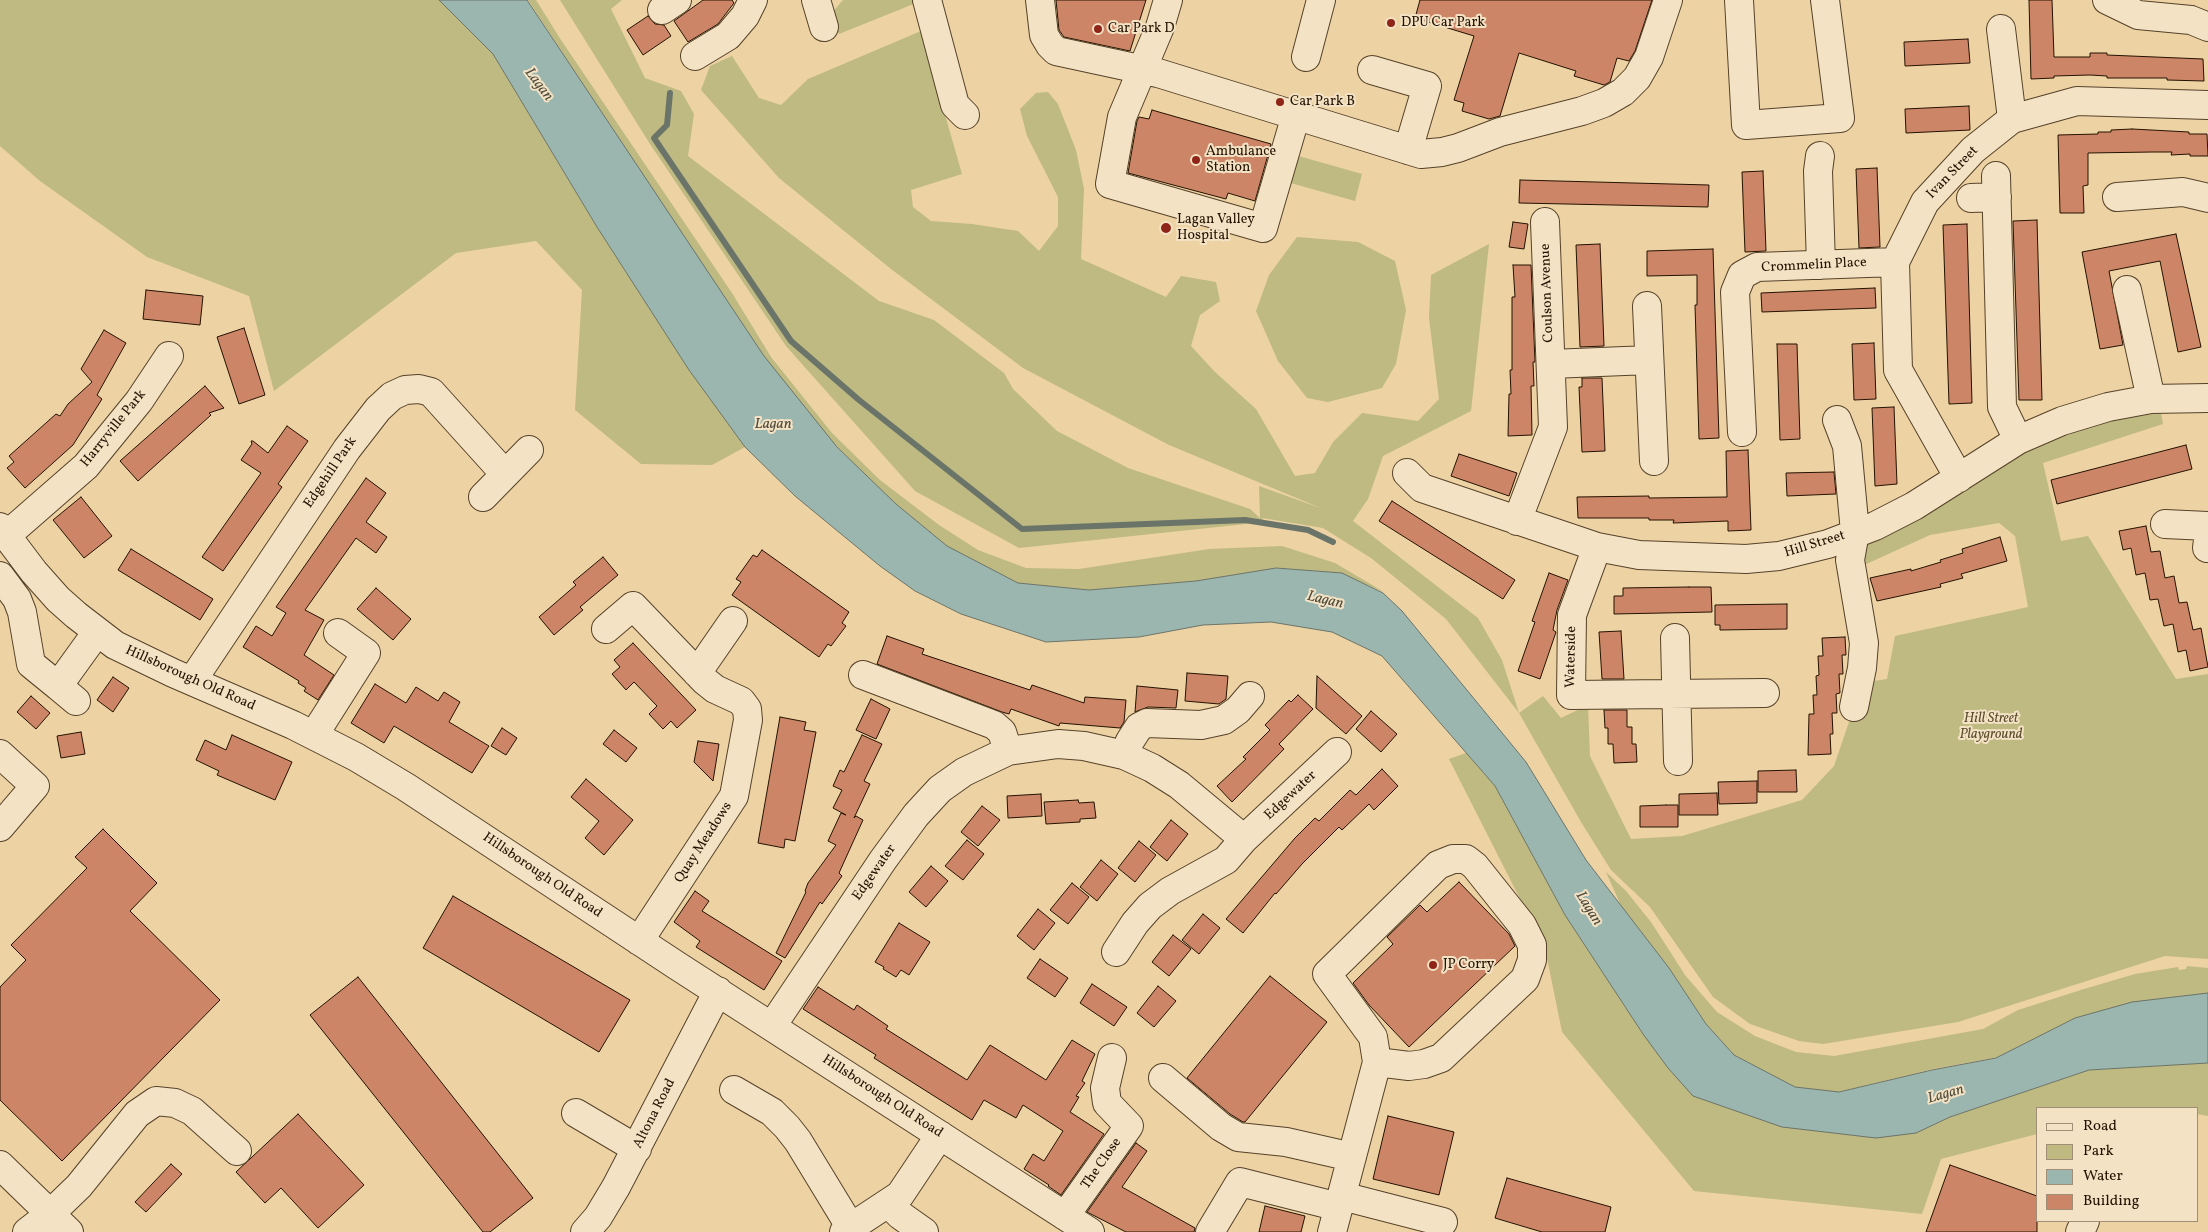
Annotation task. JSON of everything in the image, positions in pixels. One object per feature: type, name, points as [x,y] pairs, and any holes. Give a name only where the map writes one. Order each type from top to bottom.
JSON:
[{"type":"street","points":[[696,56],[728,36],[745,16],[753,0]]},
{"type":"street","points":[[816,0],[824,27]]},
{"type":"street","points":[[926,0],[955,105],[965,115]]},
{"type":"street","points":[[1040,0],[1044,35],[1056,51],[1142,69],[1421,154],[1442,152],[1500,132],[1582,111],[1604,103],[1623,92],[1637,78],[1649,57],[1668,0]]},
{"type":"street","points":[[1168,0],[1160,27],[1122,117],[1110,184],[1262,228],[1296,115]]},
{"type":"street","points":[[1306,57],[1322,0]]},
{"type":"street","points":[[1739,0],[1746,126],[1840,118],[1826,0]]},
{"type":"street","points":[[2107,0],[2138,15],[2191,20],[2208,27]]},
{"type":"street","points":[[2001,29],[2012,119]]},
{"type":"street","points":[[1372,70],[1427,86],[1408,150]]},
{"type":"street","name":"Ivan Street","points":[[1959,478],[1898,370],[1895,262],[1925,202],[1973,150],[2012,119],[2077,101],[2208,105]]},
{"type":"street","points":[[1820,156],[1818,171],[1821,265]]},
{"type":"street","points":[[1988,190],[2002,407],[2018,440]]},
{"type":"street","points":[[2117,197],[2183,192],[2208,198]]},
{"type":"street","name":"Coulson Avenue","points":[[1518,521],[1553,427],[1545,222]]},
{"type":"street","name":"Crommelin Place","points":[[1742,432],[1735,292],[1742,275],[1758,267],[1895,262]]},
{"type":"street","points":[[2127,290],[2151,399]]},
{"type":"street","points":[[1647,306],[1654,461]]},
{"type":"street","name":"Harryville Park","points":[[3,531],[86,466],[139,401],[170,356]]},
{"type":"street","points":[[1551,364],[1649,360]]},
{"type":"street","name":"Edgehill Park","points":[[192,681],[347,449],[378,409],[392,396],[412,389],[430,392],[505,474]]},
{"type":"street","name":"Hill Street","points":[[1407,473],[1422,488],[1597,547],[1639,555],[1746,559],[1779,556],[1828,544],[1855,532],[1875,526],[1914,506],[2018,440],[2062,421],[2108,407],[2151,399],[2208,398]]},
{"type":"street","points":[[1837,420],[1847,446],[1855,532],[1850,560],[1864,642],[1862,668],[1854,707]]},
{"type":"street","points":[[483,497],[529,450]]},
{"type":"street","points":[[2165,524],[2208,538]]},
{"type":"street","name":"Hillsborough Old Road","points":[[3,531],[34,572],[58,599],[97,632],[141,658],[314,735],[356,757],[464,824],[639,941],[1090,1232]]},
{"type":"street","name":"Waterside","points":[[1597,547],[1572,614],[1571,695],[1765,693]]},
{"type":"street","points":[[1,581],[17,599],[22,612],[31,664],[67,693],[97,632]]},
{"type":"street","name":"Quay Meadows","points":[[606,629],[633,606],[696,673],[715,689],[741,701],[747,709],[748,720],[734,796],[639,941]]},
{"type":"street","points":[[696,673],[733,621]]},
{"type":"street","points":[[314,735],[366,653],[338,633]]},
{"type":"street","points":[[1675,638],[1678,761]]},
{"type":"street","points":[[863,675],[994,725],[1002,732],[1008,751]]},
{"type":"street","points":[[1124,755],[1139,727],[1147,724],[1201,725],[1224,720],[1238,710],[1250,696]]},
{"type":"street","name":"Edgewater","points":[[772,1026],[873,876],[916,816],[940,788],[964,772],[1008,751],[1058,744],[1084,746],[1124,755],[1152,768],[1179,785],[1244,839]]},
{"type":"street","name":"Edgewater","points":[[1116,952],[1135,923],[1150,906],[1176,888],[1226,860],[1244,839],[1337,752]]},
{"type":"street","points":[[0,754],[35,786],[0,826]]},
{"type":"street","points":[[1338,1212],[1376,1062],[1374,1037],[1327,974],[1438,865],[1453,860],[1466,859],[1475,866],[1522,924],[1532,945],[1532,960],[1525,979],[1441,1058],[1424,1064],[1409,1066],[1376,1062]]},
{"type":"street","name":"Altona Road","points":[[585,1232],[598,1217],[637,1149],[718,991]]},
{"type":"street","name":"The Close","points":[[1065,1216],[1129,1126],[1107,1103],[1105,1088],[1112,1058]]},
{"type":"street","points":[[1163,1078],[1221,1127],[1238,1136],[1286,1142],[1352,1157]]},
{"type":"street","points":[[734,1090],[772,1112],[787,1127],[798,1141],[848,1230],[900,1195],[940,1135]]},
{"type":"street","points":[[27,1232],[60,1223],[79,1186],[137,1114],[156,1102],[175,1103],[192,1111],[237,1151]]},
{"type":"street","points":[[576,1112],[637,1149]]},
{"type":"street","points":[[0,1165],[60,1223]]},
{"type":"street","points":[[1210,1232],[1240,1182],[1338,1212],[1443,1222]]},
{"type":"street","points":[[594,1232],[616,1187]]},
{"type":"street","points":[[889,1204],[900,1216],[924,1232]]},
{"type":"green space","points":[[0,0],[439,0],[493,54],[597,227],[689,370],[745,447],[712,465],[641,464],[575,410],[582,290],[536,241],[456,253],[274,391],[249,296],[147,257],[40,181],[0,146]]},
{"type":"green space","points":[[528,0],[536,0],[732,293],[771,357],[832,433],[880,480],[939,525],[978,550],[1026,568],[1079,569],[1209,549],[1282,546],[1335,563],[1384,592],[1340,573],[1276,568],[1196,581],[1088,590],[1017,583],[944,545],[881,491],[807,416],[738,321]]},
{"type":"green space","points":[[560,0],[622,0],[611,9],[645,78],[681,91],[694,114],[688,156],[879,301],[934,320],[1004,373],[1013,389],[1057,431],[1128,468],[1250,509],[1260,518],[1259,486],[1323,509],[1169,445],[1023,368],[891,269],[779,178],[701,90],[710,66],[732,56],[759,98],[781,105],[808,79],[921,31],[962,174],[911,190],[913,207],[931,221],[972,224],[1018,231],[1039,251],[1058,226],[1058,197],[1027,136],[1020,109],[1036,93],[1048,92],[1058,104],[1076,150],[1084,189],[1081,259],[1166,297],[1181,276],[1216,282],[1220,301],[1200,315],[1191,346],[1215,372],[1256,409],[1295,476],[1315,473],[1333,442],[1362,413],[1418,421],[1439,399],[1429,318],[1431,275],[1489,244],[1471,411],[1383,456],[1368,499],[1353,521],[1478,618],[1502,660],[1519,713],[1446,619],[1371,558],[1323,528],[1262,518],[1265,522],[1019,548],[915,491],[786,346],[650,144]]},
{"type":"green space","points":[[843,0],[915,0],[916,3],[839,34],[830,15]]},
{"type":"green space","points":[[1295,155],[1362,174],[1355,201],[1287,182]]},
{"type":"green space","points":[[1297,237],[1358,242],[1395,261],[1406,310],[1396,364],[1382,388],[1328,402],[1307,398],[1278,361],[1256,311],[1269,275]]},
{"type":"green space","name":"Hill Street Playground","points":[[2161,413],[2163,424],[2043,463],[2061,541],[2088,536],[2176,679],[2208,674],[2208,959],[2165,956],[1958,1022],[1823,1044],[1799,1041],[1750,1024],[1713,997],[1650,907],[1611,870],[1581,822],[1519,713],[1543,696],[1561,718],[1588,705],[1590,756],[1631,839],[1682,836],[1802,800],[1834,766],[1851,716],[1865,688],[1874,681],[1887,679],[1895,636],[2028,607],[2015,536],[1999,523],[1930,535],[1862,566],[1860,543],[2025,451],[2108,420]]},
{"type":"green space","points":[[1466,753],[1495,786],[1565,915],[1643,1034],[1916,1133],[1950,1117],[2089,1070],[2208,1063],[2208,1116],[2198,1114],[2198,1107],[2036,1107],[2036,1134],[1941,1159],[1922,1214],[1694,1191],[1562,1032],[1545,948],[1449,759]]},
{"type":"green space","points":[[1606,872],[1626,891],[1651,922],[1685,975],[1717,1012],[1755,1036],[1796,1052],[1834,1056],[1983,1029],[2018,1010],[2084,989],[2135,974],[2178,967],[2179,970],[2186,969],[2187,966],[2208,968],[2208,993],[2075,1018],[1999,1057],[1933,1069],[1838,1092],[1795,1087],[1734,1055],[1707,1025],[1668,967],[1621,906]]},
{"type":"water","name":"Lagan","points":[[439,0],[527,0],[764,356],[837,447],[896,504],[947,546],[1018,583],[1089,590],[1196,581],[1276,568],[1342,573],[1383,593],[1402,611],[1526,762],[1586,860],[1669,968],[1706,1024],[1734,1055],[1795,1087],[1839,1092],[1932,1070],[1996,1058],[2075,1018],[2132,1002],[2208,993],[2208,1063],[2089,1070],[1950,1117],[1916,1133],[1876,1138],[1782,1127],[1693,1096],[1668,1068],[1643,1034],[1565,915],[1495,786],[1382,656],[1332,632],[1271,622],[1203,625],[1139,637],[1046,642],[961,614],[915,591],[880,566],[795,496],[745,447],[689,370],[597,227],[493,54]]},
{"type":"building","points":[[703,0],[732,0],[734,3],[718,24],[688,42],[674,21]]},
{"type":"building","name":"Car Park D","points":[[1056,0],[1146,0],[1130,51],[1064,37],[1059,30]]},
{"type":"building","points":[[1420,0],[1652,0],[1635,51],[1629,61],[1617,58],[1610,82],[1604,85],[1574,76],[1576,71],[1519,53],[1500,116],[1489,119],[1462,111],[1464,103],[1454,100],[1474,36],[1415,18]]},
{"type":"building","points":[[2029,0],[2052,0],[2054,57],[2090,57],[2090,53],[2107,53],[2107,55],[2203,59],[2204,81],[2167,80],[2167,78],[2107,78],[2107,76],[2090,75],[2031,79]]},
{"type":"building","points":[[648,16],[655,24],[664,25],[671,36],[643,55],[627,30]]},
{"type":"building","points":[[1968,39],[1970,63],[1905,66],[1904,42]]},
{"type":"building","points":[[1969,106],[1970,130],[1906,133],[1905,109]]},
{"type":"building","name":"Ambulance Station","points":[[1152,110],[1271,144],[1255,201],[1228,193],[1226,199],[1128,173],[1137,121],[1139,117],[1149,119]]},
{"type":"building","points":[[2132,129],[2207,134],[2208,156],[2190,156],[2190,154],[2171,155],[2172,152],[2088,153],[2088,185],[2083,186],[2084,213],[2060,213],[2058,135],[2098,134],[2098,132],[2111,132],[2111,130]]},
{"type":"building","points":[[1877,168],[1880,247],[1859,248],[1856,169]]},
{"type":"building","points":[[1763,171],[1766,251],[1745,252],[1742,172]]},
{"type":"building","points":[[1520,180],[1709,185],[1708,207],[1519,203]]},
{"type":"building","points":[[2037,220],[2042,400],[2019,400],[2013,221]]},
{"type":"building","points":[[1513,222],[1528,224],[1524,249],[1509,247]]},
{"type":"building","points":[[1967,224],[1972,403],[1949,404],[1943,225]]},
{"type":"building","points":[[2176,234],[2201,347],[2178,352],[2160,261],[2109,271],[2123,345],[2100,349],[2082,252]]},
{"type":"building","points":[[1600,244],[1604,346],[1580,347],[1576,245]]},
{"type":"building","points":[[1713,249],[1719,438],[1699,439],[1695,305],[1697,305],[1697,275],[1647,276],[1647,251]]},
{"type":"building","points":[[1513,265],[1531,265],[1535,362],[1533,362],[1534,386],[1531,386],[1532,435],[1508,436],[1509,394],[1511,394],[1510,370],[1512,370],[1512,297],[1515,297]]},
{"type":"building","points":[[1875,288],[1876,308],[1762,312],[1761,293]]},
{"type":"building","points":[[146,290],[203,296],[200,325],[143,319]]},
{"type":"building","points":[[244,328],[265,395],[239,404],[217,337]]},
{"type":"building","points":[[104,330],[126,343],[97,395],[102,399],[73,445],[25,488],[7,468],[14,462],[9,456],[56,414],[60,416],[68,404],[92,382],[81,369]]},
{"type":"building","points":[[1874,343],[1876,399],[1854,400],[1852,344]]},
{"type":"building","points":[[1777,344],[1797,344],[1800,439],[1780,440]]},
{"type":"building","points":[[1582,378],[1602,378],[1605,451],[1582,452],[1579,387],[1582,387]]},
{"type":"building","points":[[205,386],[224,408],[209,413],[211,415],[138,481],[120,461]]},
{"type":"building","points":[[1894,407],[1897,484],[1875,486],[1872,408]]},
{"type":"building","points":[[287,426],[308,441],[278,484],[282,487],[223,571],[202,557],[261,473],[241,460],[252,444],[251,441],[268,453]]},
{"type":"building","points":[[2186,445],[2192,469],[2057,504],[2051,480]]},
{"type":"building","points":[[1748,450],[1751,530],[1728,531],[1728,521],[1673,523],[1674,520],[1649,520],[1649,518],[1578,518],[1577,497],[1727,497],[1726,451]]},
{"type":"building","points":[[1459,454],[1517,473],[1509,496],[1451,476]]},
{"type":"building","points":[[1834,472],[1836,494],[1787,496],[1786,473]]},
{"type":"building","points":[[366,478],[386,493],[366,522],[387,537],[376,553],[356,538],[305,610],[324,620],[304,655],[334,675],[318,700],[304,691],[306,688],[298,683],[299,681],[243,647],[256,626],[272,636],[286,613],[276,607]]},
{"type":"building","points":[[81,497],[112,536],[84,558],[53,520]]},
{"type":"building","points":[[1392,501],[1515,580],[1503,599],[1379,521]]},
{"type":"building","points":[[2146,526],[2151,552],[2160,551],[2165,578],[2174,576],[2179,603],[2187,602],[2193,630],[2201,628],[2208,667],[2190,671],[2186,650],[2178,652],[2173,624],[2164,626],[2158,599],[2150,600],[2145,573],[2136,575],[2131,548],[2123,550],[2119,531]]},
{"type":"building","points":[[2000,537],[2007,561],[1961,574],[1963,578],[1940,584],[1941,587],[1877,601],[1870,578],[1911,569],[1911,571],[1941,562],[1940,560],[1963,553],[1962,549]]},
{"type":"building","points":[[131,549],[213,599],[200,620],[118,570]]},
{"type":"building","points":[[762,550],[849,612],[842,623],[846,626],[831,646],[828,644],[819,657],[732,595],[741,582],[736,579],[753,555],[757,557]]},
{"type":"building","points":[[603,557],[618,575],[580,607],[583,610],[554,635],[539,617],[576,585],[573,582]]},
{"type":"building","points":[[1549,573],[1568,580],[1557,610],[1553,630],[1556,632],[1540,679],[1518,671],[1535,622],[1532,621]]},
{"type":"building","points":[[1711,587],[1712,612],[1614,614],[1614,596],[1623,596],[1623,588]]},
{"type":"building","points":[[376,588],[411,619],[393,640],[357,609]]},
{"type":"building","points":[[1787,604],[1787,629],[1720,630],[1720,625],[1715,625],[1715,605]]},
{"type":"building","points":[[1621,631],[1624,679],[1602,679],[1599,632]]},
{"type":"building","points":[[887,636],[924,649],[922,654],[1030,690],[1032,685],[1084,703],[1085,697],[1126,700],[1124,722],[1120,728],[1060,723],[1059,726],[1011,709],[1009,714],[1002,712],[877,664]]},
{"type":"building","points":[[1845,637],[1846,655],[1842,655],[1843,674],[1839,674],[1840,693],[1836,694],[1837,713],[1832,713],[1833,734],[1830,734],[1831,754],[1808,755],[1809,714],[1814,714],[1813,695],[1817,695],[1816,676],[1819,675],[1818,656],[1823,656],[1822,638]]},
{"type":"building","points":[[633,643],[696,710],[677,728],[671,721],[663,729],[649,714],[657,706],[634,682],[626,690],[612,674],[620,667],[614,660]]},
{"type":"building","points":[[1187,673],[1228,676],[1226,699],[1219,704],[1185,701]]},
{"type":"building","points":[[1317,676],[1362,716],[1346,734],[1316,708]]},
{"type":"building","points":[[113,677],[129,688],[113,712],[97,700]]},
{"type":"building","points":[[375,684],[406,703],[416,687],[438,701],[444,692],[460,702],[449,722],[489,746],[472,773],[394,726],[384,743],[351,723]]},
{"type":"building","points":[[1137,686],[1178,690],[1176,708],[1148,707],[1135,712]]},
{"type":"building","points":[[1298,695],[1313,709],[1279,744],[1284,749],[1232,802],[1217,786],[1246,759],[1243,757],[1270,730],[1265,725],[1289,700],[1291,702]]},
{"type":"building","points":[[31,696],[50,713],[36,729],[17,712]]},
{"type":"building","points":[[871,699],[890,709],[876,739],[856,730]]},
{"type":"building","points":[[1604,710],[1627,710],[1627,727],[1632,727],[1632,744],[1636,744],[1637,762],[1614,763],[1613,744],[1608,744],[1608,728],[1605,728]]},
{"type":"building","points":[[1371,711],[1397,734],[1381,752],[1356,729]]},
{"type":"building","points":[[780,717],[806,722],[804,730],[816,732],[795,841],[785,839],[784,848],[758,843]]},
{"type":"building","points":[[502,728],[517,738],[506,755],[491,746]]},
{"type":"building","points":[[614,730],[637,748],[626,762],[603,744]]},
{"type":"building","points":[[81,732],[85,754],[61,758],[57,736]]},
{"type":"building","points":[[232,735],[292,762],[275,800],[217,775],[219,771],[196,760],[205,740],[226,750]]},
{"type":"building","points":[[862,735],[882,744],[864,781],[870,784],[854,818],[856,816],[863,820],[839,873],[842,876],[822,904],[820,902],[785,958],[776,953],[806,892],[808,883],[836,845],[828,841],[841,813],[846,815],[833,808],[842,790],[833,786],[840,770],[844,772]]},
{"type":"building","points":[[698,741],[719,744],[713,781],[694,762]]},
{"type":"building","points":[[1382,769],[1398,786],[1374,810],[1369,804],[1342,830],[1339,827],[1275,893],[1243,933],[1226,919],[1295,838],[1315,818],[1319,821],[1350,790],[1356,795]]},
{"type":"building","points":[[1796,770],[1797,792],[1758,792],[1758,771]]},
{"type":"building","points":[[586,779],[633,820],[604,855],[585,838],[599,821],[571,797]]},
{"type":"building","points":[[1757,781],[1757,803],[1719,804],[1718,782]]},
{"type":"building","points":[[1717,793],[1718,815],[1679,815],[1679,794]]},
{"type":"building","points":[[1041,794],[1042,816],[1008,818],[1007,796]]},
{"type":"building","points":[[1078,800],[1079,803],[1094,802],[1096,818],[1080,819],[1080,822],[1046,824],[1044,802]]},
{"type":"building","points":[[1678,805],[1678,827],[1640,827],[1640,806]]},
{"type":"building","points":[[982,806],[1000,820],[978,846],[961,832]]},
{"type":"building","points":[[1171,820],[1188,834],[1167,861],[1150,847]]},
{"type":"building","points":[[103,829],[157,883],[130,911],[220,1000],[62,1161],[0,1100],[0,987],[26,960],[11,945],[87,868],[75,857]]},
{"type":"building","points":[[967,840],[984,854],[963,880],[945,866]]},
{"type":"building","points":[[1139,841],[1156,855],[1135,882],[1118,868]]},
{"type":"building","points":[[1101,860],[1118,874],[1097,901],[1080,887]]},
{"type":"building","points":[[931,866],[948,881],[926,907],[909,892]]},
{"type":"building","name":"JP Corry","points":[[1459,882],[1509,934],[1515,946],[1409,1047],[1369,1005],[1353,983],[1393,944],[1387,937],[1420,905],[1427,912]]},
{"type":"building","points":[[1072,883],[1089,897],[1068,924],[1050,910]]},
{"type":"building","points":[[695,891],[709,901],[702,911],[782,961],[764,990],[696,947],[700,941],[674,922]]},
{"type":"building","points":[[453,896],[630,1000],[599,1052],[423,948]]},
{"type":"building","points":[[1038,909],[1055,923],[1034,950],[1017,936]]},
{"type":"building","points":[[1203,914],[1220,928],[1199,954],[1182,940]]},
{"type":"building","points":[[899,923],[930,942],[909,975],[901,970],[896,977],[875,962]]},
{"type":"building","points":[[1173,935],[1191,949],[1169,976],[1152,962]]},
{"type":"building","points":[[1040,959],[1068,978],[1055,997],[1027,978]]},
{"type":"building","points":[[1270,976],[1327,1022],[1245,1122],[1243,1122],[1230,1114],[1187,1078]]},
{"type":"building","points":[[358,977],[533,1198],[490,1232],[483,1232],[310,1015]]},
{"type":"building","points":[[1092,984],[1127,1007],[1114,1026],[1080,1003]]},
{"type":"building","points":[[1158,986],[1176,1001],[1154,1027],[1137,1013]]},
{"type":"building","points":[[818,987],[854,1010],[857,1005],[888,1026],[886,1029],[967,1080],[990,1045],[1046,1080],[1072,1040],[1095,1054],[1082,1081],[1085,1083],[1076,1096],[1079,1097],[1070,1112],[1104,1134],[1061,1195],[1024,1169],[1033,1154],[1044,1161],[1063,1131],[1023,1105],[1016,1118],[984,1100],[972,1120],[874,1058],[876,1055],[803,1009]]},
{"type":"building","points":[[298,1114],[364,1185],[318,1228],[281,1188],[265,1203],[236,1172]]},
{"type":"building","points":[[1388,1116],[1454,1132],[1439,1195],[1373,1179]]},
{"type":"building","points":[[1136,1143],[1147,1151],[1122,1187],[1195,1228],[1194,1232],[1126,1232],[1087,1212]]},
{"type":"building","points":[[171,1164],[182,1174],[146,1212],[135,1202]]},
{"type":"building","points":[[1950,1165],[2036,1196],[2037,1232],[1926,1232]]},
{"type":"building","points":[[1507,1178],[1611,1207],[1605,1232],[1542,1232],[1495,1218]]},
{"type":"building","points":[[1265,1206],[1305,1216],[1301,1232],[1259,1232]]},
{"type":"waterway","points":[[670,93],[667,125],[654,138],[791,341],[859,400],[1022,529],[1245,520],[1308,530],[1333,542]]},
{"type":"place","name":"DPU Car Park","points":[[1391,23]]},
{"type":"place","name":"Car Park D","points":[[1098,29]]},
{"type":"place","name":"Car Park B","points":[[1280,102]]},
{"type":"place","name":"Ambulance Station","points":[[1196,160]]},
{"type":"place","name":"Lagan Valley Hospital","points":[[1166,228]]},
{"type":"place","name":"JP Corry","points":[[1433,965]]}]
